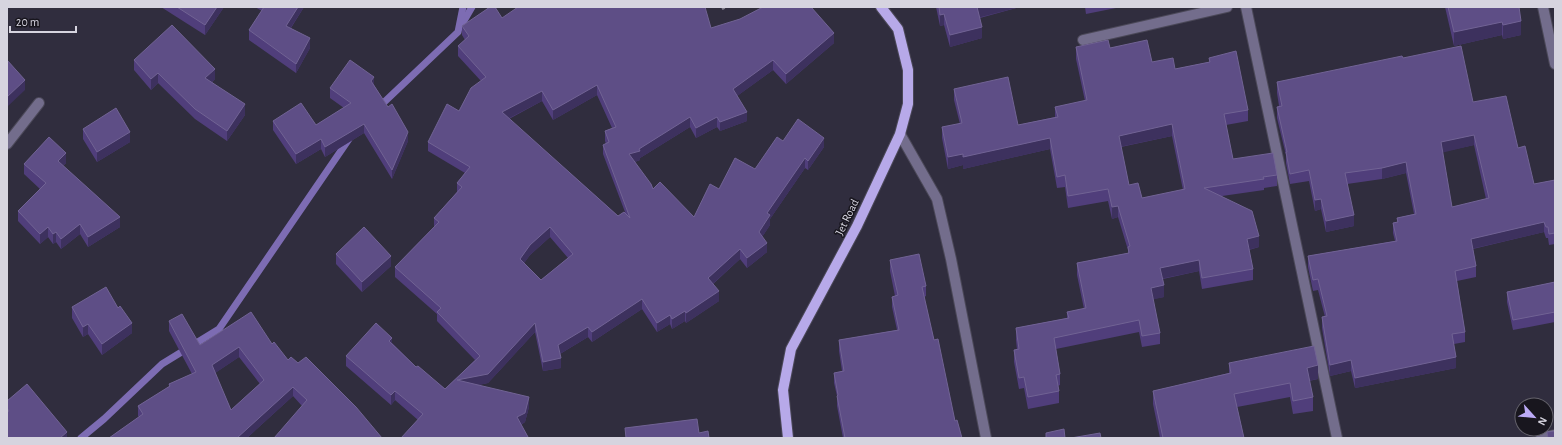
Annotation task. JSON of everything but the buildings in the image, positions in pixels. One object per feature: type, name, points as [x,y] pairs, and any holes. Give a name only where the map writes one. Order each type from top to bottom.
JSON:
[{"type":"main road","name":"Jet Road","points":[[788,438],[782,390],[791,349],[857,226],[900,134],[908,104],[908,70],[898,29],[881,7]]},
{"type":"street","points":[[1083,40],[1228,7]]},
{"type":"street","points":[[1246,7],[1338,438]]},
{"type":"street","points":[[1543,7],[1555,64]]},
{"type":"street","points":[[7,144],[39,103]]},
{"type":"street","points":[[900,134],[937,199],[951,259],[986,438]]},
{"type":"street","points":[[1541,438],[1555,435]]},
{"type":"path","points":[[722,9],[726,7]]},
{"type":"waterway","points":[[378,108],[458,32],[463,7]]},
{"type":"waterway","points":[[461,26],[472,7]]},
{"type":"waterway","points":[[81,438],[104,419],[162,364],[219,329],[349,139]]}]
